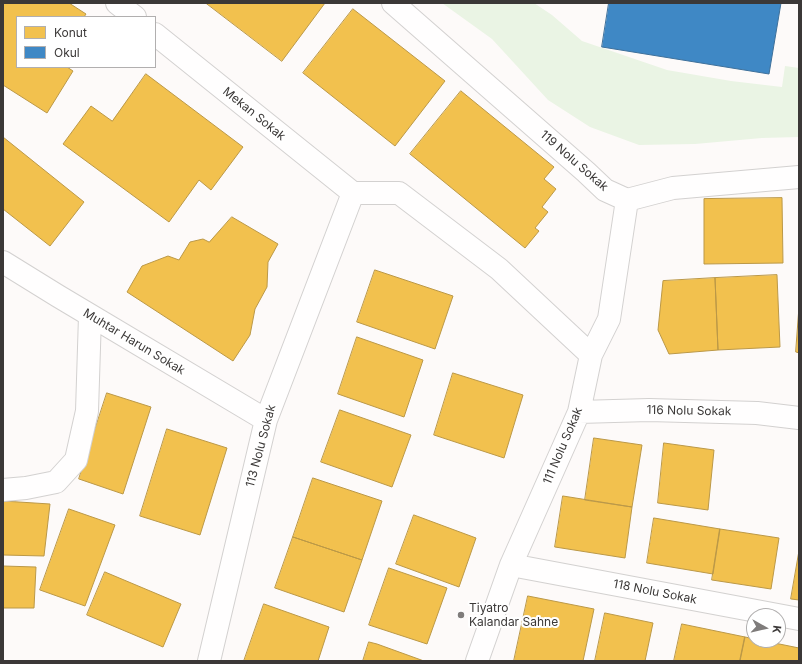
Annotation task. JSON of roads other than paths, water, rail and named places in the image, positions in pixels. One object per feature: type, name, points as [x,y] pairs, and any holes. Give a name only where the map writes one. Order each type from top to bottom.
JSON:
[{"type":"street","points":[[117,3],[133,16]]},
{"type":"street","name":"119 Nolu Sokak","points":[[393,3],[605,190],[627,200]]},
{"type":"street","name":"Mekan Sokak","points":[[156,35],[353,194]]},
{"type":"street","points":[[627,200],[673,188],[799,177]]},
{"type":"street","points":[[353,194],[399,193],[499,269],[591,355]]},
{"type":"street","name":"113 Nolu Sokak","points":[[209,661],[266,420],[353,194]]},
{"type":"street","name":"111 Nolu Sokak","points":[[476,661],[511,565],[579,412],[591,355],[609,320],[627,200]]},
{"type":"street","name":"Muhtar Harun Sokak","points":[[3,262],[90,316],[266,420]]},
{"type":"street","points":[[3,490],[26,488],[56,482],[76,460],[88,411],[90,316]]},
{"type":"street","name":"116 Nolu Sokak","points":[[579,412],[649,410],[757,413],[799,418]]},
{"type":"street","name":"118 Nolu Sokak","points":[[511,565],[799,619]]},
{"type":"place","name":"Tiyatro Kalandar Sahne","points":[[461,615]]}]
